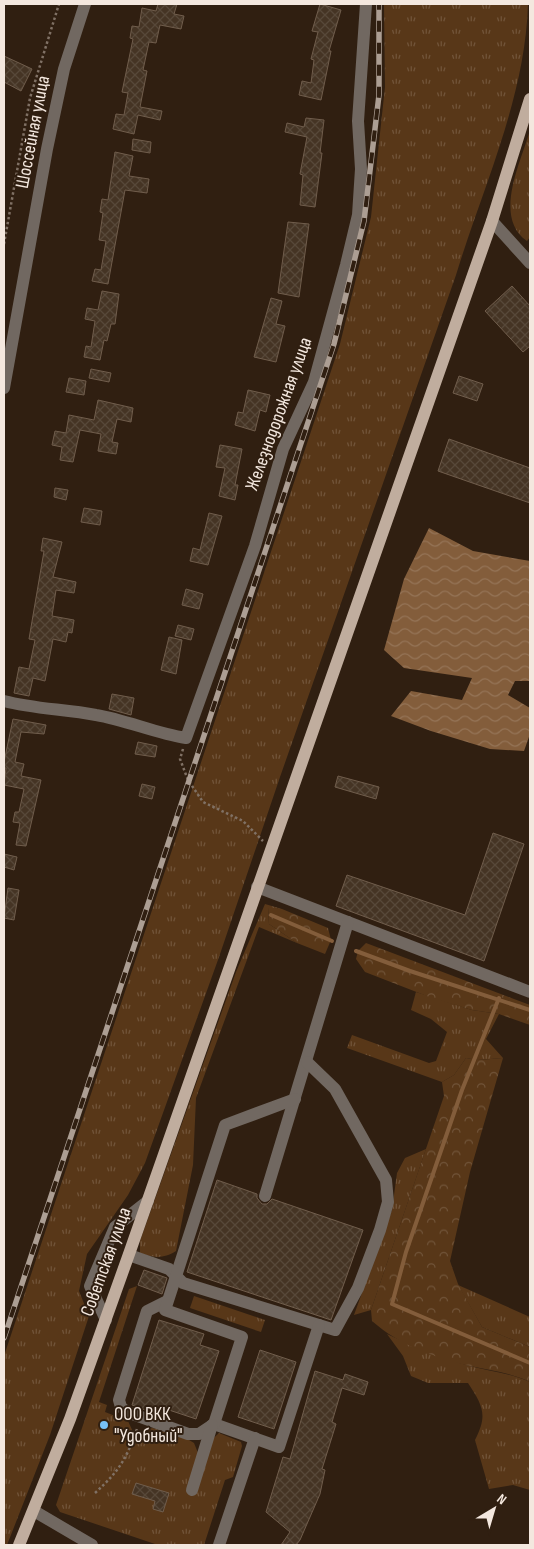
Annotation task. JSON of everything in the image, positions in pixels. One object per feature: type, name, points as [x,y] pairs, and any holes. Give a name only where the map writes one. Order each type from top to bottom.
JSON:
[{"type":"main road","name":"Советская улица","points":[[19,1545],[34,1511],[129,1255],[492,221],[530,99]]},
{"type":"street","name":"Шоссейная улица","points":[[4,388],[47,149],[64,69],[85,4]]},
{"type":"street","name":"Железнодорожная улица","points":[[186,738],[254,546],[283,449],[314,382],[346,265],[358,214],[361,169],[358,121],[366,4]]},
{"type":"street","points":[[492,221],[525,251],[530,263]]},
{"type":"street","points":[[4,701],[27,707],[96,715],[163,734],[186,738]]},
{"type":"street","points":[[257,887],[530,992]]},
{"type":"street","points":[[265,1196],[348,922]]},
{"type":"street","points":[[129,1255],[169,1269],[183,1283],[335,1330],[345,1312],[380,1230],[388,1202],[386,1180],[335,1089],[307,1062]]},
{"type":"street","points":[[192,1490],[242,1338],[164,1310],[225,1125],[295,1098]]},
{"type":"street","points":[[106,1320],[90,1286],[114,1227],[148,1201]]},
{"type":"street","points":[[167,1301],[147,1311],[120,1393],[121,1407],[141,1418],[188,1434],[199,1434],[213,1424]]},
{"type":"street","points":[[213,1424],[279,1446],[319,1325]]},
{"type":"street","points":[[219,1545],[255,1438]]},
{"type":"street","points":[[34,1511],[92,1545]]},
{"type":"path","points":[[4,244],[30,98],[59,4]]},
{"type":"path","points":[[186,738],[180,759],[188,780],[203,802],[243,821],[271,848]]},
{"type":"path","points":[[95,1493],[116,1474],[130,1448],[141,1418]]},
{"type":"green space","points":[[384,4],[528,4],[525,39],[511,108],[456,275],[219,957],[145,1163],[128,1195],[87,1254],[79,1291],[89,1316],[50,1435],[7,1545],[4,1545],[4,1356],[340,344],[371,217],[385,87]]},
{"type":"green space","points":[[530,130],[530,237],[527,241],[517,231],[512,218],[510,203],[516,172]]},
{"type":"green space","points":[[265,904],[282,909],[268,908],[269,924],[297,943],[259,927],[196,1098],[193,1165],[176,1251],[158,1257],[140,1253],[140,1241],[236,972]]},
{"type":"green space","points":[[268,907],[282,909],[328,928],[331,940],[325,954],[297,943],[269,924]]},
{"type":"green space","points":[[366,943],[530,1005],[530,1025],[499,1014],[472,1010],[432,998],[365,972],[356,959],[358,951]]},
{"type":"green space","points":[[416,992],[472,1010],[499,1014],[486,1039],[503,1058],[478,1060],[466,1058],[454,1075],[442,1082],[347,1048],[352,1035],[429,1063],[436,1061],[447,1032],[431,1019],[411,1010]]},
{"type":"green space","points":[[466,1058],[478,1060],[503,1058],[470,1172],[450,1261],[458,1284],[482,1327],[530,1347],[530,1382],[508,1374],[457,1363],[418,1350],[394,1337],[372,1321],[371,1310],[444,1096],[442,1082],[454,1075]]},
{"type":"green space","points":[[426,1149],[371,1310],[354,1315],[392,1210],[397,1173],[405,1158]]},
{"type":"green space","points":[[458,1285],[530,1317],[530,1347],[482,1327]]},
{"type":"green space","points":[[137,1286],[99,1402],[107,1405],[105,1412],[128,1421],[133,1432],[141,1435],[146,1429],[153,1428],[189,1440],[194,1443],[198,1453],[219,1433],[241,1442],[242,1446],[233,1477],[225,1480],[204,1545],[158,1545],[60,1512],[56,1505],[129,1289]]},
{"type":"green space","points":[[194,1296],[265,1320],[261,1332],[190,1308]]},
{"type":"green space","points":[[387,1334],[416,1347],[466,1365],[515,1376],[530,1382],[530,1490],[513,1485],[489,1489],[475,1440],[482,1424],[482,1411],[468,1383],[428,1383],[411,1376],[403,1356]]},
{"type":"water","points":[[429,528],[473,551],[530,561],[530,681],[515,681],[508,695],[530,708],[530,734],[524,751],[490,749],[431,731],[391,716],[411,691],[462,700],[472,678],[404,668],[384,650],[404,579]]},
{"type":"building","points":[[158,4],[177,4],[174,14],[184,16],[181,29],[160,25],[156,43],[149,42],[143,70],[147,71],[140,107],[162,111],[160,120],[138,115],[134,134],[113,129],[116,114],[124,115],[128,93],[122,92],[133,39],[130,38],[132,26],[139,27],[142,8],[156,11]]},
{"type":"building","points":[[320,4],[341,10],[329,51],[331,51],[321,100],[299,95],[302,81],[311,83],[314,60],[311,59],[318,32],[312,31]]},
{"type":"building","points":[[4,56],[32,69],[21,91],[4,82]]},
{"type":"building","points":[[306,118],[324,120],[315,207],[300,205],[303,175],[300,174],[307,137],[285,132],[287,123],[304,127]]},
{"type":"building","points":[[133,139],[151,142],[150,153],[132,150]]},
{"type":"building","points":[[115,152],[133,156],[129,176],[149,179],[147,193],[125,190],[108,284],[92,281],[95,269],[101,270],[106,241],[99,240],[103,213],[100,212],[102,199],[108,200]]},
{"type":"building","points":[[288,222],[309,224],[299,297],[278,293]]},
{"type":"building","points":[[512,286],[530,306],[530,346],[523,352],[485,311]]},
{"type":"building","points":[[102,291],[119,294],[115,324],[111,324],[107,341],[104,340],[100,360],[84,357],[86,346],[91,347],[95,321],[85,319],[87,308],[98,310]]},
{"type":"building","points":[[271,298],[282,301],[276,324],[285,326],[276,362],[254,357]]},
{"type":"building","points":[[91,369],[111,373],[109,382],[89,378]]},
{"type":"building","points":[[459,376],[483,384],[477,401],[453,393]]},
{"type":"building","points":[[69,378],[86,381],[84,395],[66,392]]},
{"type":"building","points":[[248,390],[270,395],[266,412],[260,410],[255,431],[235,425],[238,412],[243,413]]},
{"type":"building","points":[[98,400],[133,408],[131,422],[117,419],[112,442],[118,443],[116,454],[98,451],[101,434],[80,430],[73,462],[60,460],[62,447],[52,445],[55,431],[66,433],[69,415],[94,420]]},
{"type":"building","points":[[449,439],[530,468],[530,503],[438,471]]},
{"type":"building","points":[[220,445],[242,449],[235,485],[238,485],[235,500],[219,496],[225,468],[216,467]]},
{"type":"building","points":[[55,488],[68,490],[66,500],[54,497]]},
{"type":"building","points":[[84,508],[102,511],[100,525],[81,522]]},
{"type":"building","points":[[209,513],[222,516],[208,565],[190,561],[193,548],[200,550]]},
{"type":"building","points":[[43,538],[62,542],[53,577],[76,582],[74,593],[56,590],[52,616],[74,620],[72,633],[68,632],[66,642],[53,639],[45,681],[33,678],[29,696],[14,693],[19,667],[29,669],[35,640],[29,639],[44,551],[41,551]]},
{"type":"building","points":[[186,589],[203,594],[199,609],[182,605]]},
{"type":"building","points":[[178,625],[194,629],[191,640],[175,636]]},
{"type":"building","points":[[169,637],[182,640],[176,674],[161,670]]},
{"type":"building","points":[[112,694],[134,698],[131,715],[109,709]]},
{"type":"building","points":[[13,719],[46,725],[44,734],[21,732],[15,762],[24,764],[21,776],[41,780],[26,846],[16,845],[20,823],[13,822],[15,812],[19,812],[24,789],[4,785],[6,768],[4,768],[4,762]]},
{"type":"building","points":[[138,742],[157,746],[155,757],[135,754]]},
{"type":"building","points":[[338,776],[379,787],[376,799],[335,787]]},
{"type":"building","points":[[142,784],[155,787],[152,799],[139,796]]},
{"type":"building","points":[[493,833],[524,844],[484,961],[336,906],[347,875],[465,915]]},
{"type":"building","points":[[4,854],[17,857],[14,870],[4,867]]},
{"type":"building","points":[[8,888],[19,890],[14,920],[4,918]]},
{"type":"building","points":[[217,1180],[257,1194],[257,1198],[262,1204],[267,1204],[272,1199],[363,1230],[331,1320],[187,1272]]},
{"type":"building","points":[[144,1270],[167,1278],[162,1294],[138,1285]]},
{"type":"building","points":[[159,1320],[204,1334],[200,1345],[219,1351],[196,1419],[169,1410],[167,1418],[132,1405]]},
{"type":"building","points":[[260,1350],[296,1362],[274,1429],[238,1417]]},
{"type":"building","points":[[315,1371],[343,1380],[345,1374],[368,1382],[364,1395],[342,1388],[332,1422],[336,1424],[322,1469],[325,1470],[320,1494],[300,1540],[296,1545],[281,1545],[290,1532],[266,1512],[283,1457],[290,1459]]},
{"type":"building","points":[[136,1483],[169,1493],[163,1512],[153,1509],[155,1501],[132,1494]]},
{"type":"waterway","points":[[271,915],[332,941]]},
{"type":"waterway","points":[[356,951],[410,971],[530,1010]]},
{"type":"waterway","points":[[499,998],[462,1090],[406,1252],[392,1304],[530,1363]]},
{"type":"railway","points":[[4,1338],[334,344],[364,221],[379,95],[379,4]]},
{"type":"place","name":"ООО ВКК \"Удобный\"","points":[[104,1425]]}]
